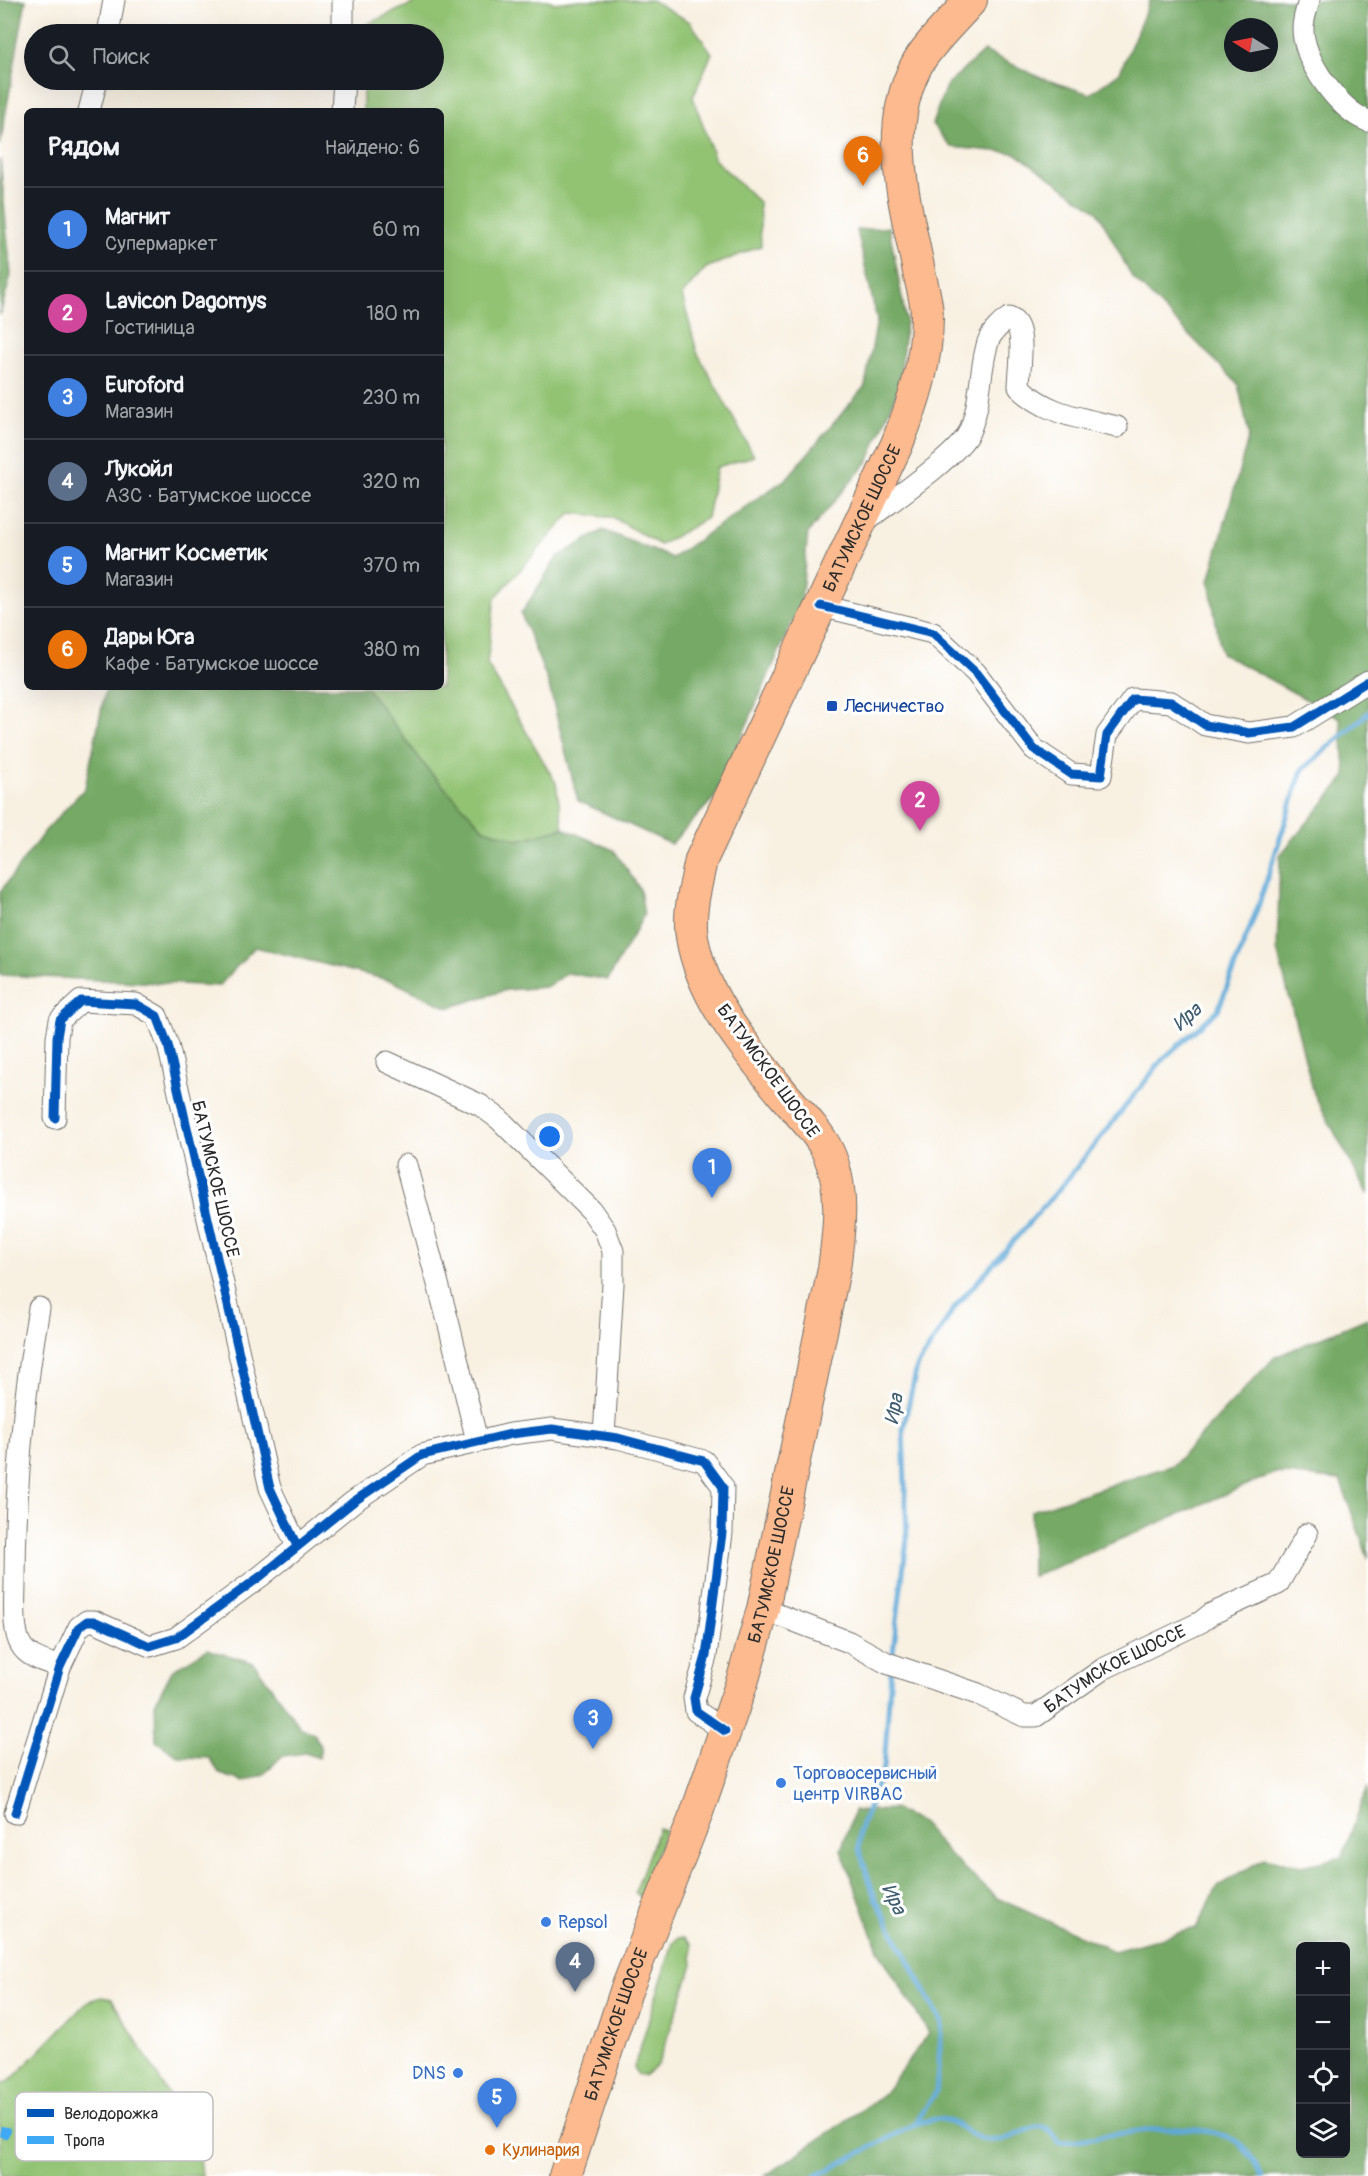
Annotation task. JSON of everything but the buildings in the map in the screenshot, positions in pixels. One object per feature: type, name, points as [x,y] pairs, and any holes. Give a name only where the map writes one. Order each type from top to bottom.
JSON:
[{"type":"highway","name":"БАТУМСКОЕ ШОССЕ","points":[[565,2176],[648,1931],[696,1815],[763,1609],[834,1269],[840,1219],[839,1193],[828,1152],[723,1016],[703,973],[692,937],[693,898],[701,860],[897,444],[915,398],[925,348],[927,314],[898,165],[902,106],[916,65],[971,0]]},
{"type":"street","points":[[110,24],[114,0]]},
{"type":"street","points":[[343,0],[344,24]]},
{"type":"street","points":[[1308,0],[1302,27],[1306,50],[1337,100],[1347,110],[1368,121]]},
{"type":"street","points":[[90,108],[94,90]]},
{"type":"street","points":[[342,108],[343,90]]},
{"type":"street","points":[[859,526],[953,453],[968,435],[982,382],[988,341],[1001,322],[1009,318],[1016,321],[1021,330],[1019,387],[1033,401],[1055,412],[1117,427]]},
{"type":"street","points":[[821,606],[933,633],[976,673],[1034,749],[1071,774],[1101,776],[1107,735],[1133,699],[1171,702],[1205,725],[1249,733],[1294,727],[1368,681]]},
{"type":"street","name":"БАТУМСКОЕ ШОССЕ","points":[[55,1118],[57,1037],[60,1020],[81,1001],[136,1004],[157,1016],[168,1045],[270,1488],[297,1546]]},
{"type":"street","points":[[387,1062],[480,1105],[499,1119],[591,1210],[605,1230],[613,1251],[613,1284],[604,1436]]},
{"type":"street","points":[[406,1165],[450,1325],[477,1441]]},
{"type":"street","points":[[39,1308],[26,1380],[16,1506],[15,1617],[20,1645],[34,1657],[60,1667]]},
{"type":"street","points":[[15,1813],[60,1667],[79,1627],[87,1621],[94,1621],[150,1646],[176,1638],[261,1576],[353,1502],[422,1455],[477,1441],[552,1429],[604,1436],[704,1461],[723,1487],[722,1533],[706,1656],[694,1698],[696,1711],[725,1731]]},
{"type":"street","name":"БАТУМСКОЕ ШОССЕ","points":[[763,1609],[792,1623],[849,1642],[887,1663],[978,1694],[1024,1716],[1036,1716],[1103,1669],[1201,1622],[1211,1614],[1278,1584],[1307,1534]]},
{"type":"green space","points":[[0,0],[26,0],[0,145]]},
{"type":"green space","points":[[421,0],[548,0],[555,3],[579,0],[652,0],[690,22],[712,53],[693,97],[715,160],[759,202],[761,246],[706,268],[682,295],[697,352],[754,456],[717,467],[707,518],[660,545],[614,518],[571,513],[495,598],[487,664],[556,783],[563,828],[519,840],[484,829],[429,771],[368,690],[444,690],[444,108],[363,108],[363,90],[444,90],[444,24],[367,24]]},
{"type":"green space","points":[[1150,0],[1368,0],[1368,1195],[1314,1094],[1277,950],[1280,855],[1346,776],[1340,718],[1221,653],[1209,581],[1249,435],[1238,384],[1132,277],[1098,212],[1015,153],[951,147],[932,124],[946,86],[984,51],[1041,78],[1090,94],[1120,72]]},
{"type":"green space","points":[[0,159],[11,275],[0,315]]},
{"type":"green space","points":[[889,227],[906,320],[899,387],[869,460],[808,533],[801,602],[715,797],[671,844],[578,801],[548,682],[521,614],[557,557],[603,530],[672,558],[787,478],[865,386],[877,320],[857,230]]},
{"type":"green space","points":[[105,690],[368,690],[429,771],[484,829],[519,840],[563,828],[614,850],[640,889],[644,915],[608,980],[567,973],[546,987],[506,990],[448,1008],[392,981],[255,947],[219,986],[0,975],[0,892],[45,831],[85,788]]},
{"type":"green space","points":[[1368,1318],[1368,1558],[1340,1480],[1275,1473],[1032,1577],[1031,1511],[1173,1465],[1275,1357]]},
{"type":"green space","points":[[207,1649],[254,1663],[300,1727],[314,1734],[321,1746],[319,1758],[305,1753],[282,1756],[264,1774],[244,1782],[220,1774],[209,1758],[179,1757],[156,1741],[155,1703],[172,1671]]},
{"type":"green space","points":[[1368,1786],[1368,2176],[765,2176],[882,2096],[929,2033],[879,1952],[841,1850],[854,1811],[895,1809],[922,1823],[947,1853],[997,1898],[1114,1951],[1196,1928],[1218,1886],[1265,1858],[1301,1866],[1342,1857]]},
{"type":"green space","points":[[658,1829],[665,1831],[640,1897],[635,1892]]},
{"type":"green space","points":[[678,1938],[684,1938],[691,1944],[693,1965],[658,2064],[644,2076],[638,2075],[634,2067],[673,1943]]},
{"type":"green space","points":[[102,1997],[112,1999],[167,2092],[15,2092],[15,2161],[200,2161],[202,2176],[0,2176],[0,2082],[6,2083],[17,2074],[88,2001]]},
{"type":"waterway","name":"Ира","points":[[892,1660],[907,1539],[903,1429],[917,1367],[955,1307],[1061,1187],[1163,1059],[1218,1010],[1259,904],[1302,770],[1368,713]]},
{"type":"waterway","name":"Ира","points":[[816,2176],[915,2124],[936,2092],[942,2023],[875,1898],[859,1849],[859,1832],[884,1767],[891,1670]]},
{"type":"waterway","points":[[915,2124],[935,2119],[946,2120],[973,2135],[989,2140],[1008,2138],[1039,2127],[1046,2128],[1053,2133],[1060,2143],[1148,2130],[1195,2130],[1216,2133],[1239,2143],[1251,2156],[1262,2176]]},
{"type":"marked path","points":[[0,2130],[7,2131],[0,2142]]},
{"type":"cycle path","points":[[821,606],[933,633],[976,673],[1034,749],[1071,774],[1101,776],[1107,735],[1133,699],[1171,702],[1205,725],[1249,733],[1294,727],[1368,681]]},
{"type":"cycle path","points":[[55,1118],[57,1037],[60,1020],[81,1001],[136,1004],[157,1016],[168,1045],[270,1488],[297,1546]]},
{"type":"cycle path","points":[[15,1813],[60,1667],[79,1627],[87,1621],[94,1621],[150,1646],[176,1638],[261,1576],[353,1502],[422,1455],[511,1434],[552,1429],[618,1438],[704,1461],[723,1487],[722,1533],[706,1656],[694,1698],[696,1711],[725,1731]]},
{"type":"place","name":"Дары Юга","points":[[863,186]]},
{"type":"place","name":"Лесничество","points":[[832,706]]},
{"type":"place","name":"Lavicon Dagomys","points":[[920,831]]},
{"type":"place","name":"Магнит","points":[[712,1198]]},
{"type":"place","name":"Euroford","points":[[593,1749]]},
{"type":"place","name":"Торговосервисный центр VIRBAC","points":[[781,1783]]},
{"type":"place","name":"Repsol","points":[[546,1922]]},
{"type":"place","name":"Лукойл","points":[[575,1992]]},
{"type":"place","name":"DNS","points":[[458,2073]]},
{"type":"place","name":"Магнит Косметик","points":[[497,2128]]},
{"type":"place","name":"Кулинария","points":[[490,2150]]}]
